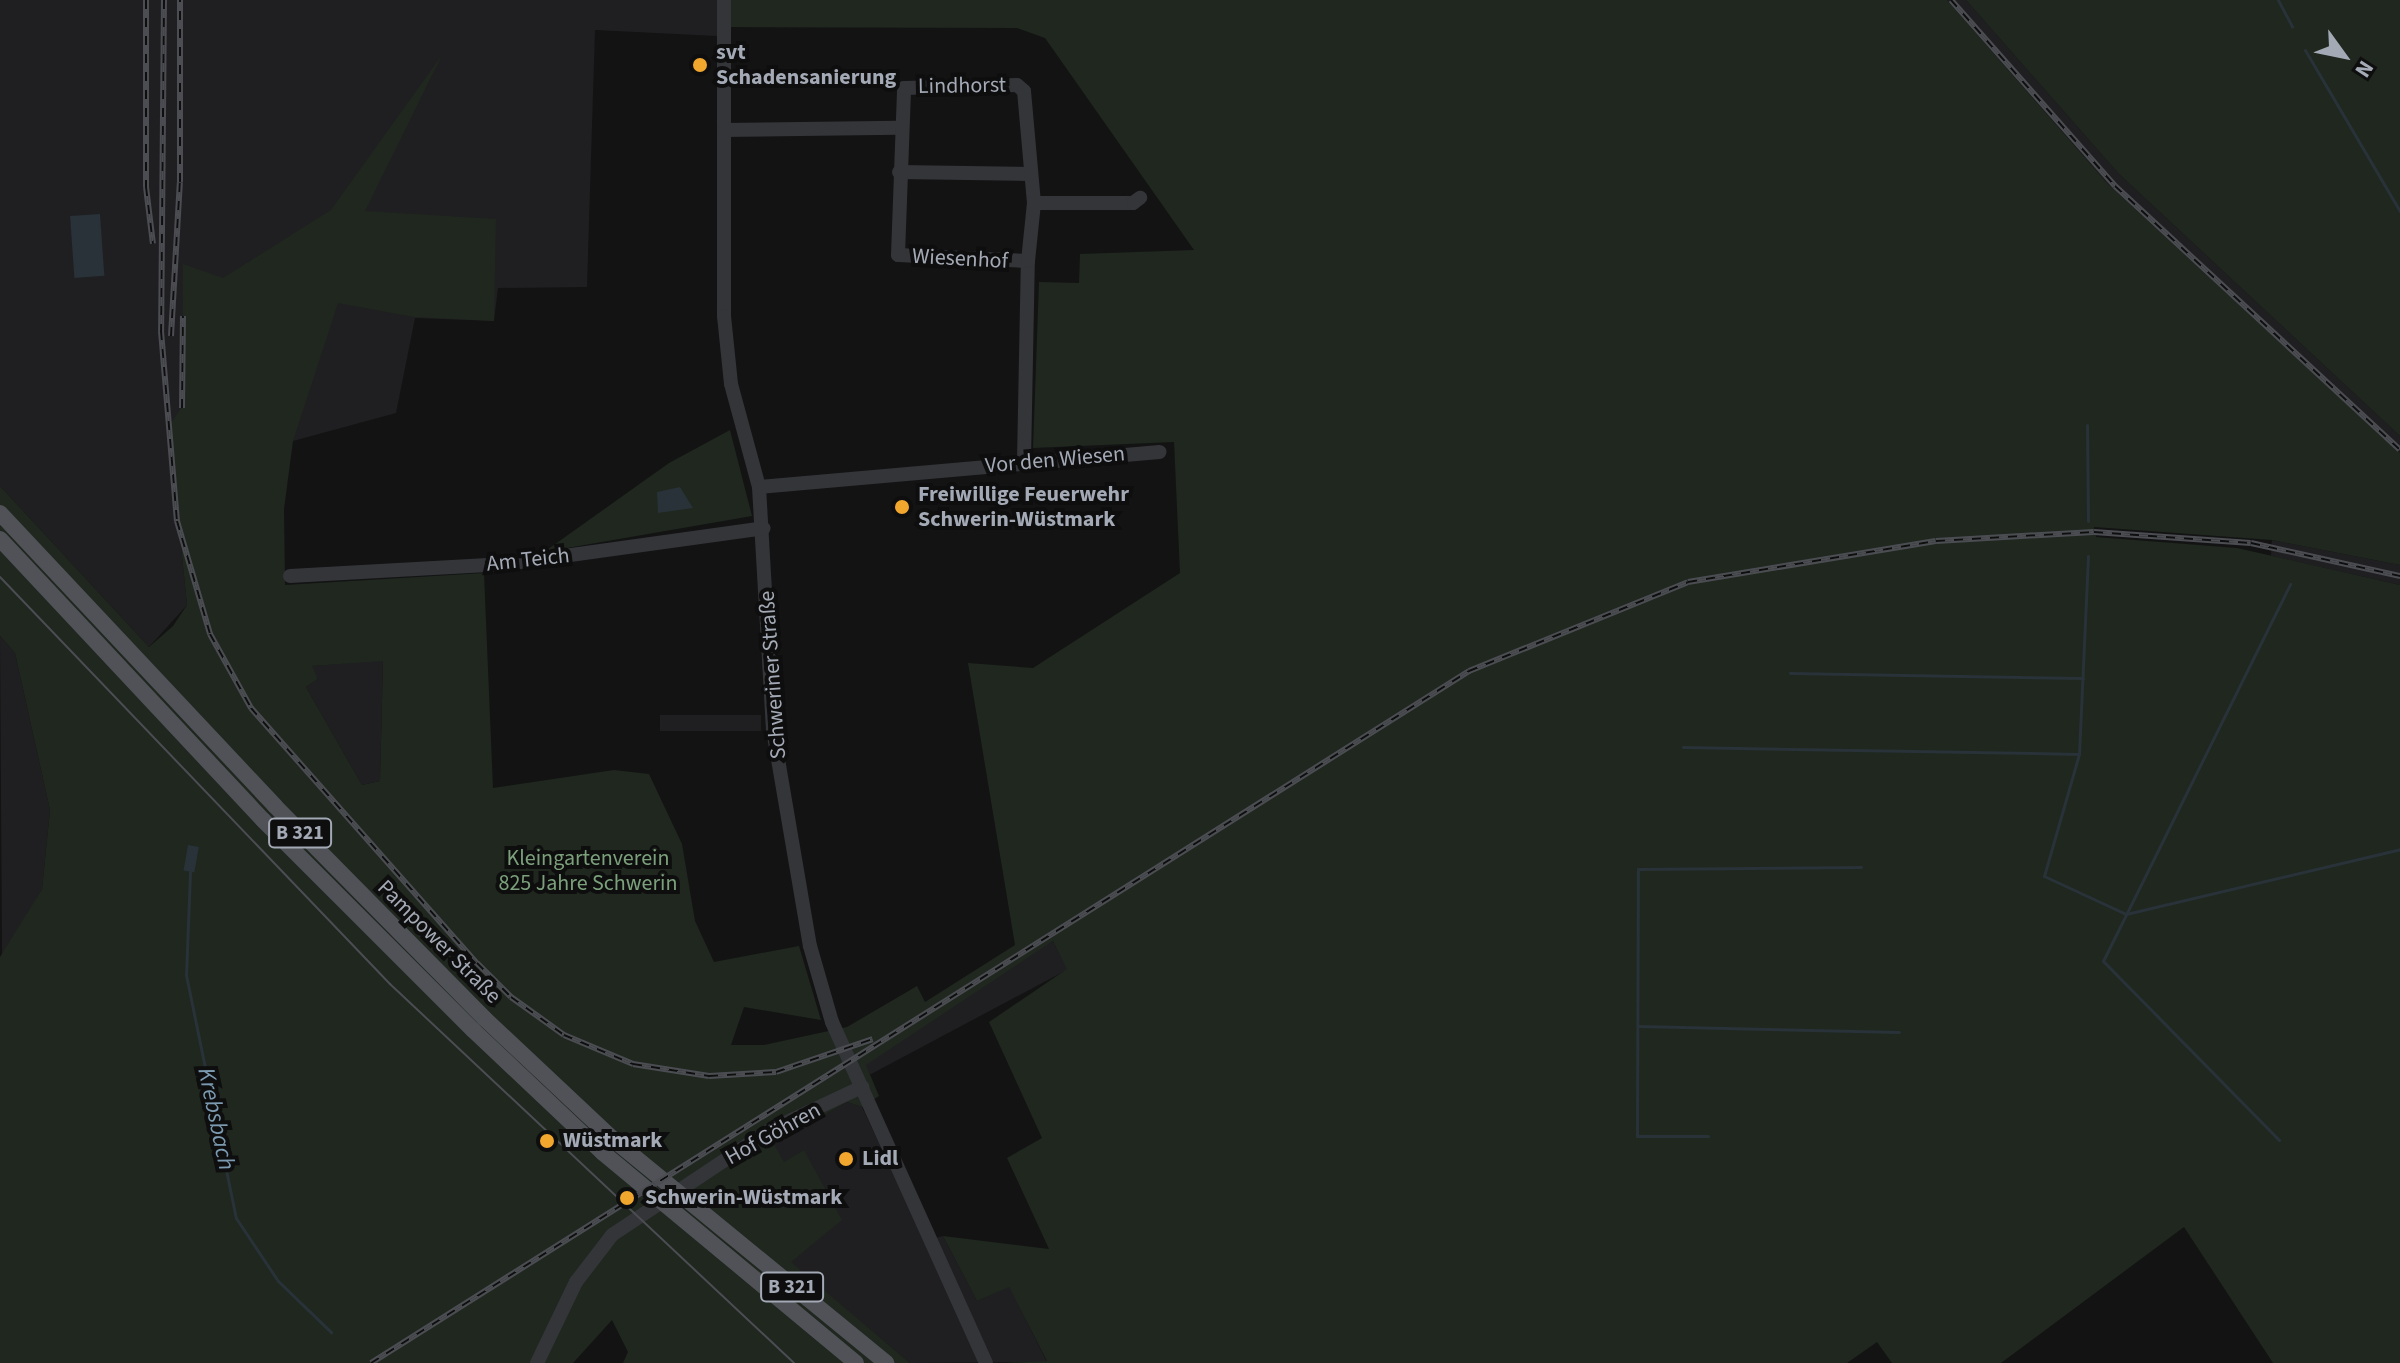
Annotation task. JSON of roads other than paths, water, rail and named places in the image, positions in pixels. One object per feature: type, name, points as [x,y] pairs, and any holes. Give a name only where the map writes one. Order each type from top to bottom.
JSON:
[{"type":"main road","name":"Pampower Straße","points":[[0,513],[372,907],[608,1146]]},
{"type":"main road","name":"Pampower Straße","points":[[0,539],[359,918],[608,1146],[856,1363]]},
{"type":"main road","name":"Pampower Straße","points":[[690,1216],[886,1363]]},
{"type":"street","name":"Schweriner Straße","points":[[724,0],[729,371],[759,487],[764,528],[773,730],[810,946],[832,1022],[986,1363]]},
{"type":"street","name":"Lindhorst","points":[[899,128],[901,94],[911,85],[1017,85],[1026,99],[1034,203],[1028,261]]},
{"type":"street","points":[[724,130],[899,128]]},
{"type":"street","name":"Wiesenhof","points":[[899,128],[898,255],[1028,261],[1024,461]]},
{"type":"street","points":[[899,172],[1030,174]]},
{"type":"street","points":[[1034,203],[1133,203],[1140,198]]},
{"type":"street","name":"Vor den Wiesen","points":[[759,487],[1024,461],[1159,452]]},
{"type":"street","name":"Am Teich","points":[[290,576],[506,564],[764,528]]},
{"type":"street","name":"Hof Göhren","points":[[537,1363],[576,1282],[612,1235],[770,1130],[862,1087]]},
{"type":"waterway","points":[[2278,0],[2292,26]]},
{"type":"waterway","points":[[2305,50],[2400,211]]},
{"type":"waterway","points":[[2087,425],[2088,521]]},
{"type":"waterway","points":[[2088,556],[2079,754],[2044,876],[2126,914],[2400,849]]},
{"type":"waterway","points":[[2279,1140],[2103,961],[2290,584]]},
{"type":"waterway","points":[[1790,673],[2083,678]]},
{"type":"waterway","points":[[1683,747],[2079,754]]},
{"type":"waterway","points":[[1708,1136],[1637,1136],[1638,869],[1861,867]]},
{"type":"waterway","name":"Krebsbach","points":[[190,872],[186,975],[236,1218],[278,1281],[331,1332]]},
{"type":"waterway","points":[[1638,1026],[1899,1032]]},
{"type":"tram line","points":[[0,577],[390,984],[794,1363]]},
{"type":"railway","points":[[146,0],[146,187],[153,244]]},
{"type":"railway","points":[[164,0],[161,331],[177,521],[210,634],[251,708],[477,963],[511,997],[564,1035],[633,1064],[709,1076],[776,1072],[873,1039]]},
{"type":"railway","points":[[171,336],[180,182],[180,0]]},
{"type":"railway","points":[[1951,0],[2115,186],[2400,450]]},
{"type":"railway","points":[[182,408],[183,316]]},
{"type":"railway","points":[[371,1363],[1469,671],[1688,582],[1936,541],[2094,532],[2251,543],[2400,576]]},
{"type":"place","name":"svt Schadensanierung","points":[[700,65]]},
{"type":"place","name":"Freiwillige Feuerwehr Schwerin-Wüstmark","points":[[902,507]]},
{"type":"place","name":"Wüstmark","points":[[547,1141]]},
{"type":"place","name":"Lidl","points":[[846,1159]]},
{"type":"place","name":"Schwerin-Wüstmark","points":[[627,1198]]},
{"type":"park label","name":"Kleingartenverein 825 Jahre Schwerin","points":[[588,870]]}]
